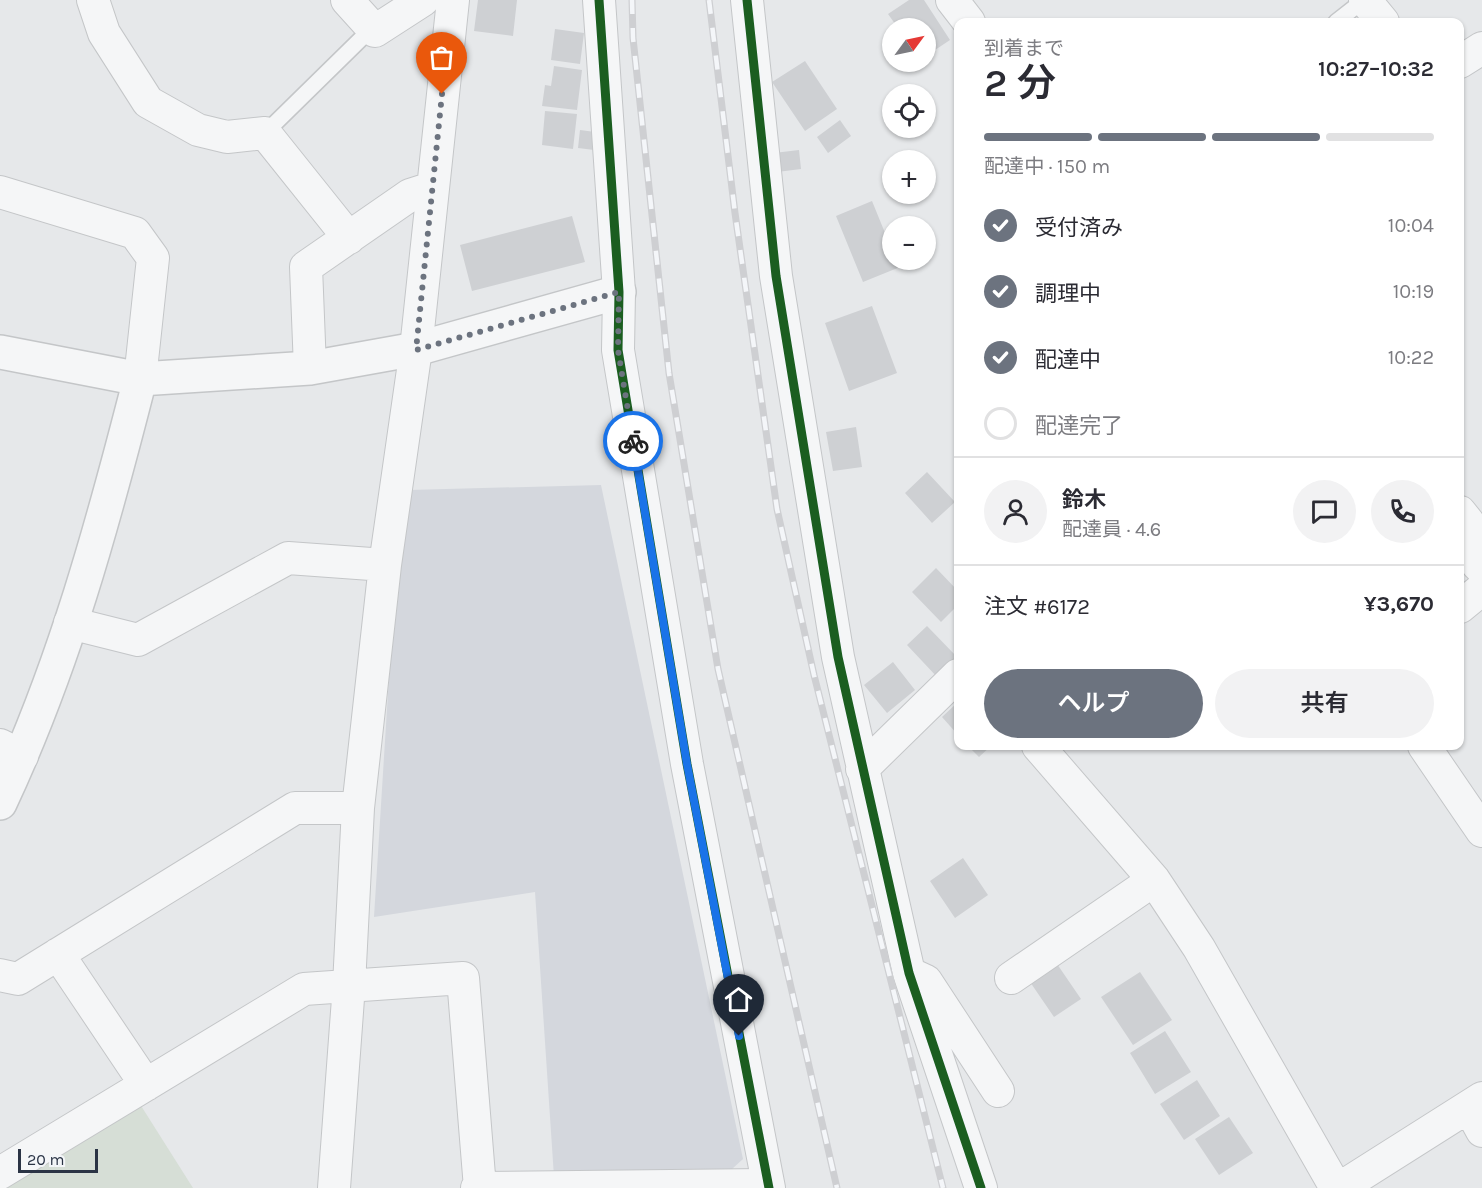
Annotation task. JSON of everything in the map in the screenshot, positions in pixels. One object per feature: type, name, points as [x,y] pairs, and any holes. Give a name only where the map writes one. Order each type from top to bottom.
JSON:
[{"type":"street","points":[[93,0],[104,33],[148,102],[198,130],[227,137],[265,133],[349,238]]},
{"type":"street","points":[[347,0],[375,31],[423,0]]},
{"type":"street","points":[[334,1188],[349,984],[358,808],[385,565],[416,350],[453,0]]},
{"type":"street","points":[[0,1173],[304,989],[349,984],[463,978],[479,1188],[768,1187],[687,764],[618,350],[619,292],[599,0]]},
{"type":"street","points":[[747,0],[776,276],[838,657],[909,973],[981,1188]]},
{"type":"street","points":[[952,0],[966,18]]},
{"type":"street","points":[[1364,0],[1380,18]]},
{"type":"street","points":[[1464,59],[1482,48]]},
{"type":"street","points":[[310,368],[306,267],[410,195],[432,188]]},
{"type":"street","points":[[0,192],[135,233],[153,258],[140,379],[99,539],[41,710],[11,750],[0,803]]},
{"type":"street","points":[[0,352],[140,379],[310,368],[416,350],[619,292]]},
{"type":"street","points":[[1464,517],[1468,522],[1478,564],[1482,569]]},
{"type":"street","points":[[70,624],[138,640],[288,558],[385,565]]},
{"type":"street","points":[[1464,604],[1482,589]]},
{"type":"street","points":[[862,769],[954,679]]},
{"type":"street","points":[[1041,750],[1154,880],[1199,948],[1338,1188],[1478,1112]]},
{"type":"street","points":[[1427,750],[1482,830]]},
{"type":"street","points":[[0,975],[18,979],[295,808],[358,808]]},
{"type":"street","points":[[1011,978],[1154,880]]},
{"type":"street","points":[[58,954],[146,1085]]},
{"type":"street","points":[[909,973],[926,981],[998,1091]]},
{"type":"lane","points":[[1341,18],[1364,0]]},
{"type":"lane","points":[[265,133],[371,29]]},
{"type":"shaded area","points":[[601,485],[743,1159],[732,1169],[554,1177],[535,892],[374,917],[390,661],[409,490]]},
{"type":"shaded area","points":[[138,1101],[193,1188],[0,1188]]},
{"type":"building","points":[[478,0],[517,0],[513,36],[474,31]]},
{"type":"building","points":[[909,0],[924,0],[936,18],[891,18],[888,14]]},
{"type":"building","points":[[936,18],[950,40],[936,49]]},
{"type":"building","points":[[555,29],[584,33],[580,64],[551,60]]},
{"type":"building","points":[[805,61],[837,109],[805,131],[772,82]]},
{"type":"building","points":[[554,66],[582,70],[577,110],[542,106],[545,85],[551,86]]},
{"type":"building","points":[[545,111],[577,114],[573,149],[542,145]]},
{"type":"building","points":[[840,120],[851,136],[828,153],[817,137]]},
{"type":"building","points":[[580,130],[595,132],[594,150],[578,148]]},
{"type":"building","points":[[799,150],[801,169],[777,172],[774,153]]},
{"type":"building","points":[[872,201],[882,226],[882,270],[893,270],[863,282],[836,216]]},
{"type":"building","points":[[572,216],[585,262],[472,291],[460,245]]},
{"type":"building","points":[[872,306],[897,373],[849,391],[825,323]]},
{"type":"building","points":[[856,427],[862,467],[833,471],[826,432]]},
{"type":"building","points":[[927,472],[954,503],[932,523],[905,493]]},
{"type":"building","points":[[936,568],[954,587],[954,609],[941,622],[912,592]]},
{"type":"building","points":[[927,626],[954,654],[954,662],[938,678],[907,645]]},
{"type":"building","points":[[893,662],[915,690],[887,713],[864,685]]},
{"type":"building","points":[[954,706],[954,730],[942,717]]},
{"type":"building","points":[[972,750],[987,750],[979,757]]},
{"type":"building","points":[[963,858],[988,895],[955,918],[930,881]]},
{"type":"building","points":[[1055,961],[1081,999],[1054,1017],[1028,979]]},
{"type":"building","points":[[1140,972],[1172,1020],[1133,1045],[1101,997]]},
{"type":"building","points":[[1165,1031],[1191,1072],[1155,1094],[1130,1053]]},
{"type":"building","points":[[1197,1080],[1220,1116],[1184,1140],[1160,1104]]},
{"type":"building","points":[[1229,1117],[1253,1153],[1219,1175],[1195,1139]]},
{"type":"railway","points":[[632,0],[633,38],[669,373],[718,669],[837,1188]]},
{"type":"railway","points":[[709,0],[735,213],[777,509],[814,675],[943,1188]]},
{"type":"cycle path","points":[[599,0],[619,292],[618,350],[687,764],[769,1188]]},
{"type":"cycle path","points":[[747,0],[776,276],[838,657],[909,973],[981,1188]]},
{"type":"way so far","points":[[442,94],[416,350],[619,292],[618,350],[633,441]]},
{"type":"route","points":[[633,441],[687,764],[739,1036]]}]
